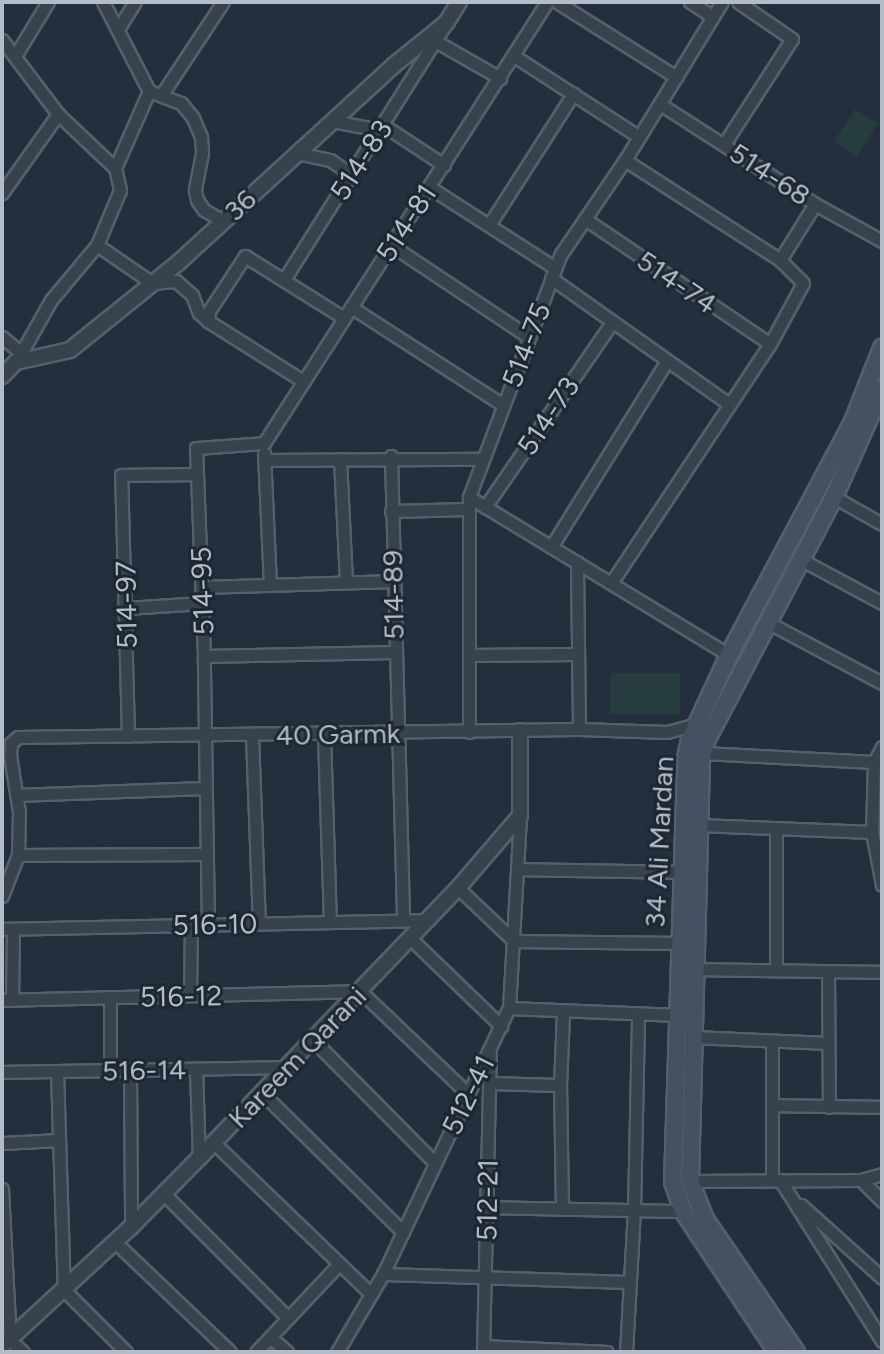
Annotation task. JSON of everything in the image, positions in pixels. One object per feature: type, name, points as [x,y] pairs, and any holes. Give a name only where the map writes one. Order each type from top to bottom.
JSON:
[{"type":"main road","name":"34 Ali Mardan","points":[[777,1352],[683,1211],[673,1182],[684,773],[694,731],[729,655],[852,424],[882,348]]},
{"type":"main road","name":"34 Ali Mardan","points":[[796,1352],[705,1219],[690,1181],[703,753],[878,414],[882,389]]},
{"type":"main road","points":[[761,597],[778,605]]},
{"type":"main road","points":[[749,620],[767,626]]},
{"type":"street","points":[[15,56],[48,2]]},
{"type":"street","points":[[103,2],[149,91]]},
{"type":"street","points":[[118,29],[135,2]]},
{"type":"street","points":[[162,94],[223,2]]},
{"type":"street","name":"36","points":[[18,358],[70,350],[152,283],[446,23],[459,2]]},
{"type":"street","name":"514-81","points":[[264,443],[547,2]]},
{"type":"street","points":[[557,2],[676,77]]},
{"type":"street","points":[[690,2],[713,17]]},
{"type":"street","name":"514-75","points":[[469,732],[468,503],[483,459],[553,273],[722,2]]},
{"type":"street","points":[[724,144],[792,39],[738,2]]},
{"type":"street","name":"514-83","points":[[285,278],[437,42],[446,23]]},
{"type":"street","points":[[2,40],[58,114],[115,168],[120,190],[97,245],[51,300],[18,358],[2,376]]},
{"type":"street","points":[[437,42],[500,78]]},
{"type":"street","points":[[514,56],[639,137]]},
{"type":"street","points":[[149,91],[181,103],[193,118],[201,137],[202,153],[195,190],[197,200],[204,210],[223,221]]},
{"type":"street","points":[[115,168],[149,91]]},
{"type":"street","points":[[489,225],[573,94]]},
{"type":"street","name":"514-68","points":[[660,104],[815,204],[882,241]]},
{"type":"street","points":[[2,192],[58,114]]},
{"type":"street","points":[[332,121],[382,128],[444,165]]},
{"type":"street","points":[[297,153],[330,160],[351,174]]},
{"type":"street","points":[[611,583],[770,344],[803,283],[780,260],[625,160]]},
{"type":"street","points":[[429,187],[489,225],[553,273],[611,324],[729,404]]},
{"type":"street","points":[[780,260],[815,204]]},
{"type":"street","name":"514-74","points":[[585,219],[770,344]]},
{"type":"street","points":[[97,245],[152,283],[176,281],[192,295],[199,313],[208,321],[303,381]]},
{"type":"street","points":[[391,245],[529,337]]},
{"type":"street","points":[[208,321],[209,311],[245,256],[285,278],[344,318]]},
{"type":"street","points":[[351,307],[503,405]]},
{"type":"street","name":"514-73","points":[[485,507],[611,324]]},
{"type":"street","points":[[2,337],[18,358]]},
{"type":"street","points":[[551,547],[667,361]]},
{"type":"street","points":[[264,443],[270,584]]},
{"type":"street","name":"514-95","points":[[208,925],[204,656],[196,448],[264,443]]},
{"type":"street","points":[[265,460],[391,456],[483,459]]},
{"type":"street","name":"514-89","points":[[391,456],[403,920]]},
{"type":"street","points":[[340,459],[346,581]]},
{"type":"street","name":"514-97","points":[[128,736],[121,475],[196,474]]},
{"type":"street","points":[[834,497],[882,524]]},
{"type":"street","points":[[391,511],[468,503],[485,507],[729,655]]},
{"type":"street","points":[[802,560],[882,603]]},
{"type":"street","points":[[577,562],[579,729]]},
{"type":"street","points":[[202,587],[394,581]]},
{"type":"street","points":[[126,608],[202,603]]},
{"type":"street","points":[[767,626],[882,683]]},
{"type":"street","points":[[204,656],[394,652]]},
{"type":"street","points":[[469,655],[578,654]]},
{"type":"street","name":"40 Garmk","points":[[8,752],[31,734],[252,735],[579,729],[694,731]]},
{"type":"street","points":[[520,731],[520,816]]},
{"type":"street","points":[[324,734],[330,922]]},
{"type":"street","points":[[252,735],[259,923]]},
{"type":"street","points":[[882,747],[874,762],[878,785],[872,832],[882,885]]},
{"type":"street","points":[[2,896],[7,873],[18,855],[16,795],[8,752]]},
{"type":"street","points":[[703,753],[874,762]]},
{"type":"street","points":[[16,795],[204,788]]},
{"type":"street","name":"512-41","points":[[337,1352],[383,1274],[509,1008],[520,816]]},
{"type":"street","name":"Kareem Qarani","points":[[6,1343],[131,1227],[214,1143],[458,888],[520,816]]},
{"type":"street","points":[[699,825],[872,832]]},
{"type":"street","points":[[776,829],[776,970]]},
{"type":"street","points":[[18,855],[207,854]]},
{"type":"street","points":[[517,869],[682,872]]},
{"type":"street","points":[[458,888],[514,941],[680,943]]},
{"type":"street","name":"516-10","points":[[8,929],[428,920]]},
{"type":"street","points":[[190,995],[191,925]]},
{"type":"street","points":[[7,1000],[8,929]]},
{"type":"street","points":[[410,938],[501,1026]]},
{"type":"street","points":[[695,969],[882,972]]},
{"type":"street","points":[[828,971],[829,1107]]},
{"type":"street","points":[[360,991],[468,1094]]},
{"type":"street","name":"516-12","points":[[7,1000],[360,991]]},
{"type":"street","points":[[110,997],[110,1071]]},
{"type":"street","points":[[509,1008],[678,1015]]},
{"type":"street","points":[[562,1209],[560,1085],[563,1012]]},
{"type":"street","points":[[626,1352],[634,1211],[638,1014]]},
{"type":"street","points":[[693,1037],[828,1043]]},
{"type":"street","points":[[313,1040],[435,1163]]},
{"type":"street","points":[[772,1041],[776,1180],[882,1278]]},
{"type":"street","name":"512-21","points":[[483,1349],[490,1047]]},
{"type":"street","name":"516-14","points":[[2,1072],[287,1067]]},
{"type":"street","points":[[196,1069],[199,1158]]},
{"type":"street","points":[[130,1070],[131,1227]]},
{"type":"street","points":[[57,1072],[64,1290],[126,1352]]},
{"type":"street","points":[[489,1083],[560,1085]]},
{"type":"street","points":[[262,1093],[403,1232]]},
{"type":"street","points":[[772,1105],[882,1107]]},
{"type":"street","points":[[2,1143],[59,1140]]},
{"type":"street","points":[[214,1143],[371,1294]]},
{"type":"street","points":[[690,1181],[861,1180],[882,1174]]},
{"type":"street","points":[[861,1180],[882,1201]]},
{"type":"street","points":[[2,1189],[6,1343],[23,1352]]},
{"type":"street","points":[[164,1194],[288,1318]]},
{"type":"street","points":[[791,1196],[882,1341]]},
{"type":"street","points":[[487,1207],[683,1211]]},
{"type":"street","points":[[115,1242],[230,1352]]},
{"type":"street","points":[[833,1260],[847,1246]]},
{"type":"street","points":[[256,1352],[338,1265]]},
{"type":"street","points":[[383,1274],[630,1282]]},
{"type":"street","points":[[270,1337],[287,1352]]},
{"type":"street","points":[[483,1349],[607,1352]]},
{"type":"green space","points":[[855,109],[878,124],[856,156],[834,142]]},
{"type":"green space","points":[[610,673],[680,673],[680,714],[610,714]]}]
